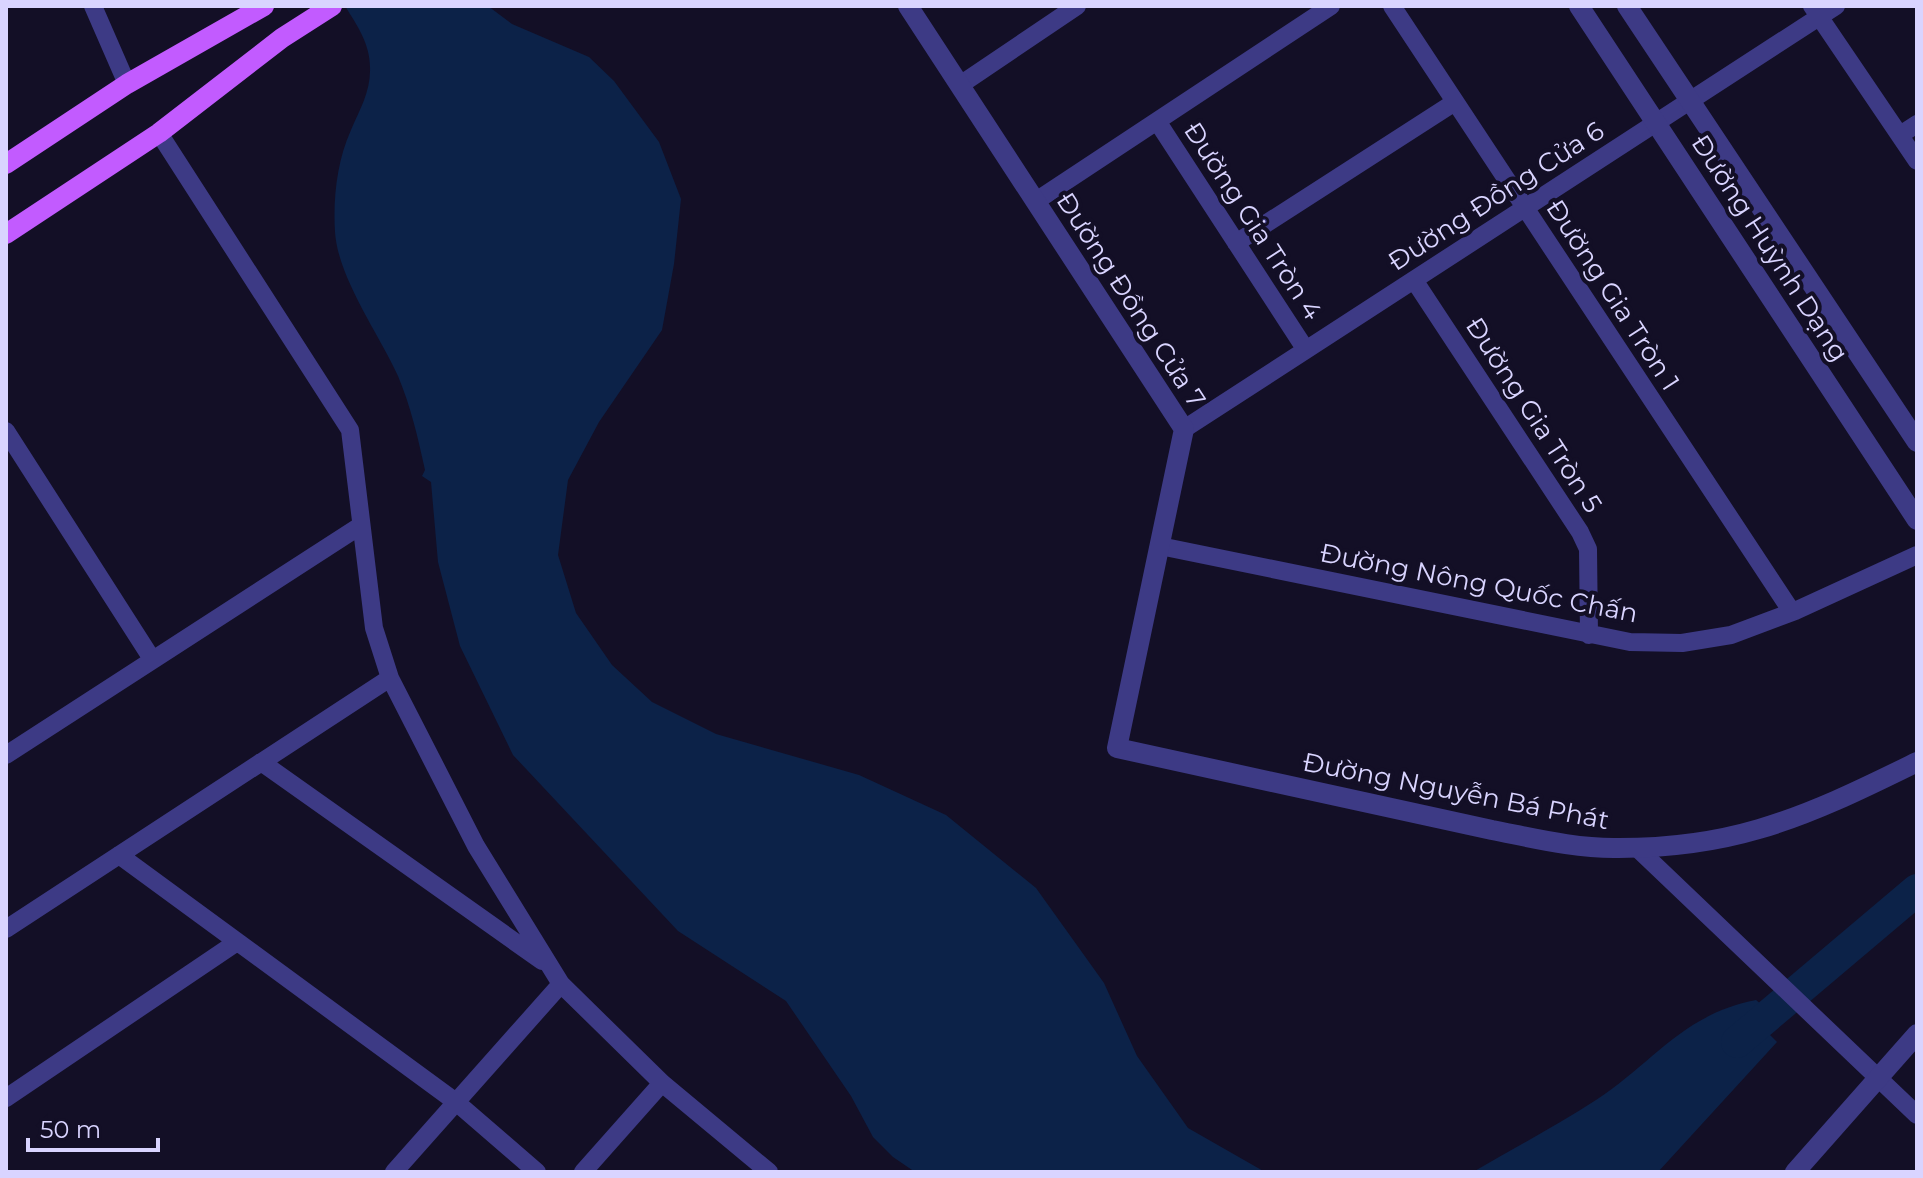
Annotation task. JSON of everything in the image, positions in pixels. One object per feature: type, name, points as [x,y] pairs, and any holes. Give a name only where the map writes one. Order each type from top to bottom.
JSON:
[{"type":"main road","points":[[6,164],[127,84],[264,6]]},
{"type":"main road","points":[[6,234],[159,133],[282,38],[332,6]]},
{"type":"street","points":[[93,6],[127,84]]},
{"type":"street","name":"Đường Đồng Cửa 7","points":[[908,6],[1184,429],[1117,748]]},
{"type":"street","points":[[960,85],[1077,6]]},
{"type":"street","points":[[1036,201],[1331,6]]},
{"type":"street","name":"Đường Gia Tròn 1","points":[[1392,6],[1792,612]]},
{"type":"street","name":"Đường Huỳnh Dạng","points":[[1579,6],[1917,520]]},
{"type":"street","name":"Đường Huỳnh Dạng","points":[[1627,6],[1917,442]]},
{"type":"street","name":"Đường Đồng Cửa 6","points":[[1184,429],[1690,101],[1815,12],[1836,6]]},
{"type":"street","points":[[1815,12],[1917,161]]},
{"type":"street","points":[[1236,243],[1455,102]]},
{"type":"street","name":"Đường Gia Tròn 4","points":[[1157,121],[1306,350]]},
{"type":"street","points":[[1900,135],[1917,124]]},
{"type":"street","points":[[159,133],[350,430],[374,628],[390,678],[476,846],[561,984],[662,1083],[769,1172]]},
{"type":"street","name":"Đường Gia Tròn 5","points":[[1414,280],[1580,532],[1588,549],[1589,635]]},
{"type":"street","points":[[6,431],[152,659]]},
{"type":"street","points":[[6,755],[360,526]]},
{"type":"street","name":"Đường Nông Quốc Chấn","points":[[1160,546],[1589,635],[1630,642],[1682,643],[1731,635],[1792,612],[1917,555]]},
{"type":"street","points":[[6,929],[390,678]]},
{"type":"street","name":"Đường Nguyễn Bá Phát","points":[[1117,748],[1492,830],[1617,849],[1688,843],[1758,829],[1849,795],[1917,762]]},
{"type":"street","points":[[261,762],[550,968]]},
{"type":"street","points":[[1636,847],[1917,1115]]},
{"type":"street","points":[[119,855],[456,1102],[537,1172]]},
{"type":"street","points":[[6,1098],[237,942]]},
{"type":"street","points":[[394,1172],[561,984]]},
{"type":"street","points":[[1795,1172],[1917,1034]]},
{"type":"street","points":[[583,1172],[662,1083]]},
{"type":"water","points":[[345,6],[488,6],[512,24],[589,57],[614,81],[659,142],[681,199],[674,264],[662,330],[599,422],[568,480],[558,555],[576,613],[612,665],[652,702],[716,734],[859,775],[946,815],[1036,888],[1104,983],[1137,1056],[1188,1128],[1265,1172],[915,1172],[893,1157],[873,1137],[851,1096],[786,1001],[678,931],[513,755],[460,646],[438,562],[431,482],[422,476],[425,470],[407,399],[351,287],[338,250],[335,206],[339,167],[370,76],[365,43]]},
{"type":"water","points":[[1756,1000],[1775,1016],[1769,1034],[1777,1042],[1658,1172],[1473,1172],[1596,1100],[1688,1028],[1708,1016]]},
{"type":"waterway","points":[[1737,1042],[1917,890]]}]
